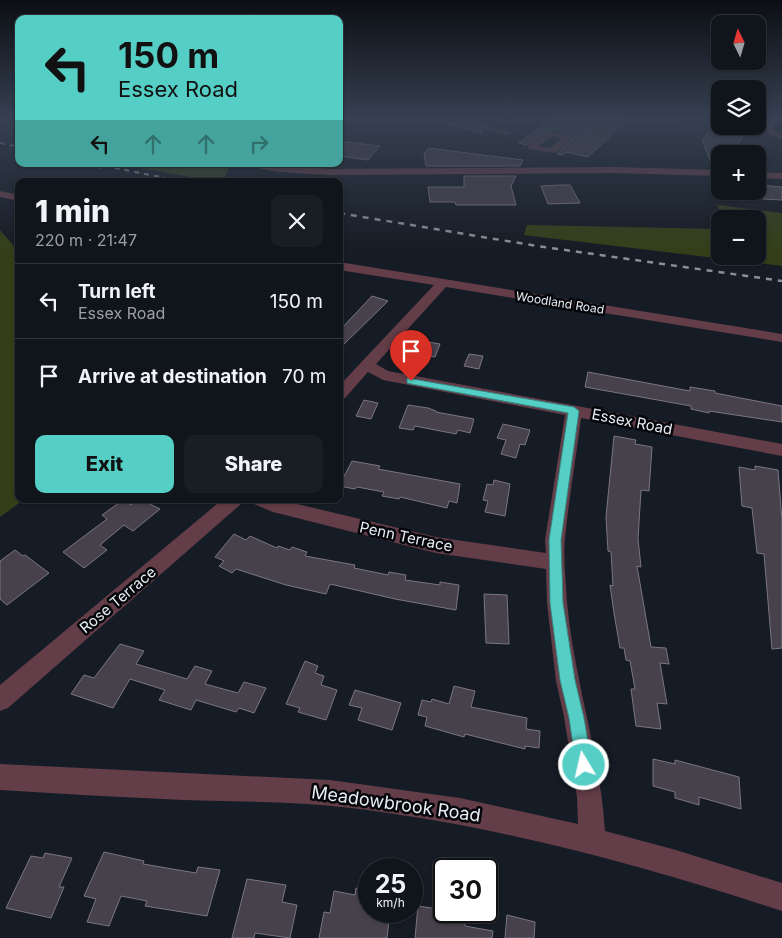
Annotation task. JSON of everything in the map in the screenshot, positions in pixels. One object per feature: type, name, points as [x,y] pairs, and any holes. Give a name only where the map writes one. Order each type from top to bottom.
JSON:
[{"type":"street","points":[[283,167],[332,172],[614,170],[711,173]]},
{"type":"street","points":[[766,175],[782,176]]},
{"type":"street","points":[[0,194],[15,197]]},
{"type":"street","name":"Woodland Road","points":[[343,267],[782,338]]},
{"type":"street","points":[[343,391],[442,284]]},
{"type":"street","name":"Essex Road","points":[[367,365],[393,377],[782,450]]},
{"type":"street","points":[[574,411],[555,540],[557,603],[567,680],[576,718],[590,797],[592,842]]},
{"type":"street","name":"Rose Terrace","points":[[0,700],[230,503]]},
{"type":"street","name":"Penn Terrace","points":[[268,503],[436,545],[556,563]]},
{"type":"street","name":"Meadowbrook Road","points":[[0,777],[185,787],[261,787],[352,795],[518,822],[734,882],[782,898]]},
{"type":"green space","points":[[134,167],[230,167],[224,178],[196,178]]},
{"type":"green space","points":[[717,205],[758,210],[720,210]]},
{"type":"green space","points":[[766,211],[782,213],[782,266],[766,264]]},
{"type":"green space","points":[[527,225],[711,229],[711,257],[524,235]]},
{"type":"green space","points":[[0,230],[15,246],[15,503],[19,503],[0,517]]},
{"type":"building","points":[[425,162],[522,162],[520,166],[426,166]]},
{"type":"building","points":[[464,176],[516,176],[511,186],[516,205],[456,205],[455,202],[430,202],[428,187],[464,187]]},
{"type":"building","points":[[570,185],[580,203],[548,204],[541,186]]},
{"type":"building","points":[[766,186],[782,187],[782,200],[766,199]]},
{"type":"building","points":[[372,296],[388,301],[343,345],[343,327]]},
{"type":"building","points":[[423,341],[440,344],[435,357],[417,354]]},
{"type":"building","points":[[469,354],[483,356],[479,369],[464,366]]},
{"type":"building","points":[[588,372],[690,391],[690,387],[715,391],[715,393],[782,406],[782,422],[709,411],[709,413],[691,409],[691,406],[585,387]]},
{"type":"building","points":[[364,400],[378,403],[371,419],[356,416]]},
{"type":"building","points":[[408,405],[474,419],[470,433],[458,430],[456,434],[415,426],[413,430],[399,428]]},
{"type":"building","points":[[503,424],[530,430],[525,445],[520,444],[516,458],[501,454],[506,440],[497,438]]},
{"type":"building","points":[[614,436],[636,440],[635,444],[652,447],[649,491],[641,490],[638,539],[641,567],[637,566],[651,647],[666,648],[669,664],[660,663],[667,704],[657,703],[661,729],[636,726],[631,689],[635,689],[630,661],[626,660],[624,648],[620,648],[614,613],[610,585],[613,586],[611,552],[608,551],[606,517]]},
{"type":"building","points":[[352,461],[380,466],[378,469],[460,484],[457,503],[449,501],[447,508],[400,497],[399,499],[382,496],[384,492],[357,487],[355,489],[343,487],[343,478]]},
{"type":"building","points":[[755,466],[778,470],[782,520],[782,648],[772,649],[764,554],[757,553],[752,508],[742,506],[739,467],[755,470]]},
{"type":"building","points":[[494,480],[510,484],[505,516],[485,512],[488,501],[483,500],[487,484],[493,485]]},
{"type":"building","points":[[119,503],[131,505],[134,503],[148,503],[160,509],[133,531],[124,525],[100,545],[107,550],[84,568],[63,552],[107,519],[102,515]]},
{"type":"building","points":[[234,534],[246,540],[250,536],[277,548],[278,546],[290,550],[292,547],[307,552],[305,556],[355,565],[354,568],[388,575],[389,572],[406,575],[405,580],[440,585],[440,582],[459,585],[456,610],[395,599],[330,584],[326,594],[286,585],[236,569],[232,573],[219,566],[224,561],[215,557]]},
{"type":"building","points":[[15,550],[49,573],[7,605],[0,599],[0,561]]},
{"type":"building","points":[[484,594],[507,595],[509,644],[486,643]]},
{"type":"building","points":[[120,644],[144,651],[136,664],[187,679],[195,666],[212,671],[205,684],[238,693],[244,682],[266,688],[254,713],[239,708],[236,712],[196,700],[191,710],[159,700],[165,690],[130,679],[113,708],[71,694],[84,675],[94,678]]},
{"type":"building","points":[[305,661],[318,666],[315,673],[324,676],[321,685],[337,690],[326,720],[298,712],[300,708],[286,704]]},
{"type":"building","points":[[454,686],[475,691],[471,707],[527,718],[526,729],[540,731],[539,748],[525,746],[525,749],[465,734],[464,737],[425,726],[427,717],[418,715],[422,700],[431,702],[432,699],[449,704]]},
{"type":"building","points":[[355,690],[401,703],[392,730],[358,720],[362,708],[349,705]]},
{"type":"building","points":[[653,759],[675,764],[675,760],[739,777],[741,809],[699,797],[699,805],[675,798],[675,792],[653,786]]},
{"type":"building","points":[[104,852],[144,861],[143,864],[196,873],[198,867],[220,870],[207,916],[145,906],[147,901],[121,896],[109,926],[87,922],[96,899],[84,896]]},
{"type":"building","points":[[45,853],[72,858],[59,887],[64,887],[51,918],[6,908],[31,856],[43,858]]},
{"type":"building","points":[[247,879],[286,885],[282,902],[297,905],[290,938],[255,933],[254,938],[232,938]]},
{"type":"building","points":[[356,888],[358,888],[358,923],[389,923],[387,938],[319,938],[324,912],[330,913],[334,891],[355,895]]},
{"type":"building","points":[[423,907],[433,908],[433,923],[465,923],[465,926],[493,931],[492,938],[415,938],[416,923],[423,923]]},
{"type":"building","points":[[507,915],[535,922],[534,938],[505,938]]},
{"type":"railway","points":[[96,167],[101,168]]},
{"type":"railway","points":[[110,167],[166,178]]},
{"type":"railway","points":[[343,214],[537,246],[782,281]]},
{"type":"route","points":[[411,381],[574,411],[555,540],[557,603],[567,680],[584,765]]}]
